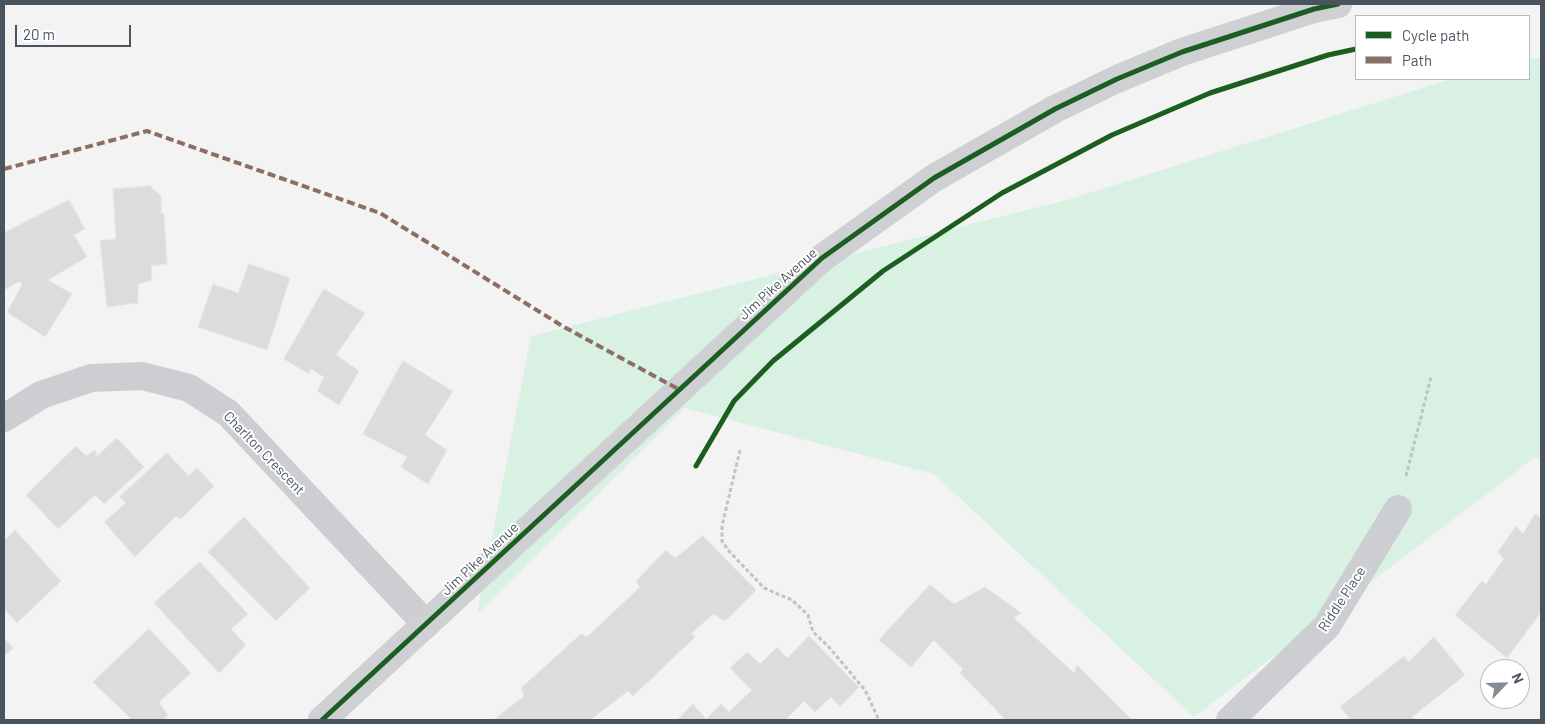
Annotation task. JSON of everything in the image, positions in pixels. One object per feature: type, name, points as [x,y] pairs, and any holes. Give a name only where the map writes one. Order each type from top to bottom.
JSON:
[{"type":"street","name":"Jim Pike Avenue","points":[[322,720],[822,258],[934,178],[1054,109],[1117,79],[1182,52],[1314,9],[1338,4]]},
{"type":"street","name":"Charlton Crescent","points":[[4,418],[40,394],[91,378],[142,376],[189,388],[228,413],[426,624]]},
{"type":"street","name":"Riddle Place","points":[[1230,720],[1327,626],[1398,509]]},
{"type":"path","points":[[1398,509],[1431,377]]},
{"type":"path","points":[[740,450],[722,526],[722,541],[728,550],[764,588],[792,600],[808,615],[813,632],[828,646],[865,690],[879,720]]},
{"type":"green space","points":[[1530,58],[1541,58],[1541,460],[1535,457],[1194,717],[934,474],[685,408],[477,614],[531,336],[1070,199],[1448,80],[1530,80]]},
{"type":"building","points":[[150,186],[161,196],[161,214],[164,214],[167,264],[151,266],[152,280],[138,284],[138,303],[107,307],[100,241],[116,239],[113,189]]},
{"type":"building","points":[[69,200],[85,229],[74,235],[87,257],[48,280],[72,294],[45,337],[7,312],[22,285],[20,281],[4,290],[4,233]]},
{"type":"building","points":[[249,264],[290,278],[267,350],[198,327],[213,284],[238,293]]},
{"type":"building","points":[[324,289],[365,313],[336,355],[359,371],[339,405],[317,391],[324,377],[311,369],[309,374],[284,359]]},
{"type":"building","points":[[403,361],[453,391],[425,435],[447,450],[428,484],[401,467],[407,457],[363,434]]},
{"type":"building","points":[[117,438],[144,467],[104,504],[95,495],[58,529],[26,495],[76,446],[86,456],[95,450],[97,456]]},
{"type":"building","points":[[167,453],[189,476],[197,468],[214,486],[181,519],[176,516],[135,557],[104,522],[126,503],[120,497]]},
{"type":"building","points":[[1535,514],[1541,518],[1541,612],[1507,658],[1455,615],[1482,581],[1486,584],[1504,559],[1498,552],[1516,526],[1523,534]]},
{"type":"building","points":[[244,517],[310,588],[276,621],[208,552]]},
{"type":"building","points":[[15,530],[61,581],[17,623],[4,609],[4,541]]},
{"type":"building","points":[[703,536],[756,590],[725,621],[713,614],[691,634],[695,637],[633,696],[628,691],[590,720],[495,719],[524,696],[521,688],[581,634],[587,637],[640,587],[636,581],[666,550],[675,558]]},
{"type":"building","points":[[200,562],[248,614],[231,629],[246,645],[219,673],[154,603]]},
{"type":"building","points":[[930,585],[954,604],[985,587],[1021,613],[1014,618],[1074,673],[1077,665],[1132,720],[1006,720],[960,673],[963,669],[934,640],[911,667],[879,640]]},
{"type":"building","points":[[149,629],[191,673],[159,702],[168,715],[162,720],[132,720],[93,682]]},
{"type":"building","points":[[809,636],[859,687],[840,706],[831,697],[815,712],[804,701],[787,720],[677,720],[693,704],[706,719],[721,704],[729,712],[752,690],[730,668],[747,652],[760,664],[777,647],[787,658]]},
{"type":"building","points":[[1434,637],[1465,675],[1412,717],[1415,720],[1351,720],[1340,707],[1404,656],[1408,662]]},
{"type":"building","points":[[4,638],[13,648],[4,656]]},
{"type":"marked path","points":[[4,169],[147,131],[380,213],[564,327],[680,390]]},
{"type":"cycle path","points":[[322,720],[822,258],[934,178],[1055,109],[1117,79],[1182,52],[1314,9],[1338,4]]},
{"type":"cycle path","points":[[696,466],[734,401],[773,361],[883,271],[1002,193],[1112,135],[1210,93],[1328,55],[1355,49]]}]
